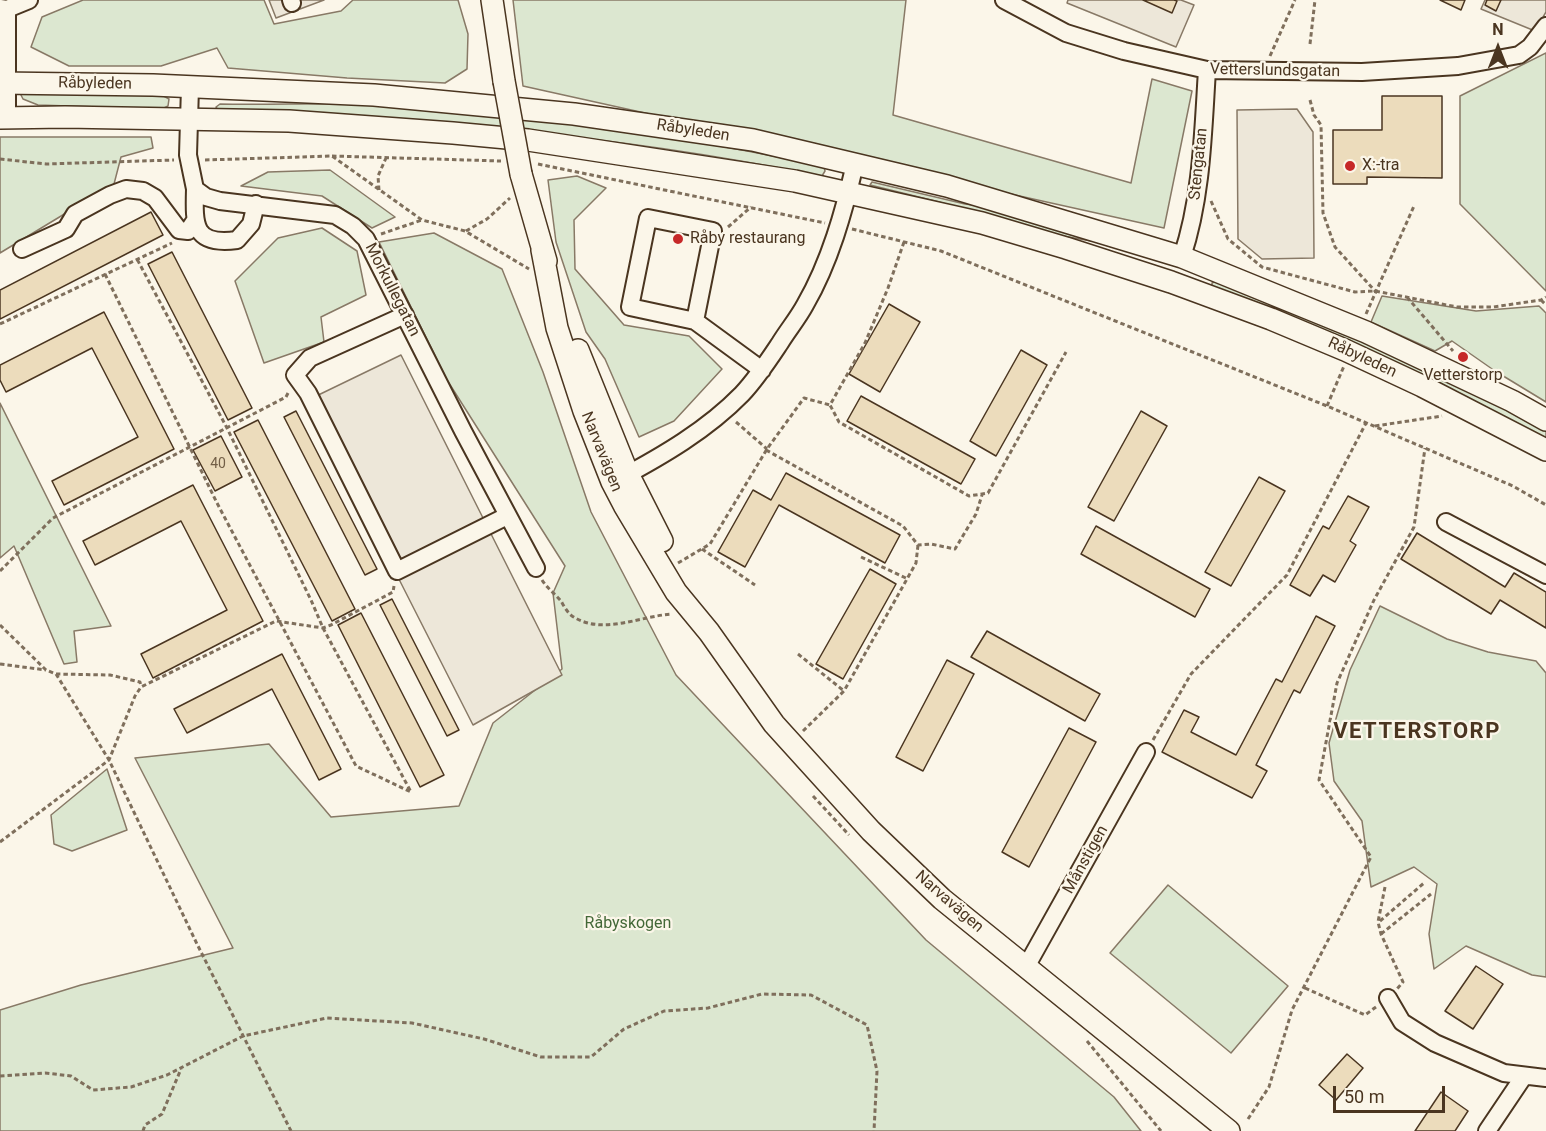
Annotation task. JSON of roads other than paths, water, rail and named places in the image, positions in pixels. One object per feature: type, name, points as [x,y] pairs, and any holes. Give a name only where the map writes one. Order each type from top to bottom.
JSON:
[{"type":"main road","name":"Narvavägen","points":[[492,0],[521,174],[542,250],[599,406],[620,478],[624,505],[676,592],[709,632],[774,724],[870,831],[942,899],[1229,1131]]},
{"type":"main road","name":"Råbyleden","points":[[4,83],[190,87],[374,95],[574,114],[753,141],[1000,200],[1182,257],[1366,332],[1512,401],[1546,420]]},
{"type":"main road","name":"Råbyleden","points":[[4,118],[190,118],[289,121],[528,140],[795,181],[982,223],[1170,282],[1271,319],[1345,350],[1422,386],[1546,450]]},
{"type":"main road","points":[[1170,282],[1182,257]]},
{"type":"main road","name":"Narvavägen","points":[[620,478],[649,517],[687,584],[709,632]]},
{"type":"street","points":[[4,118],[3,9],[29,0]]},
{"type":"street","name":"Vetterslundsgatan","points":[[1004,0],[1066,33],[1124,51],[1207,70],[1362,72],[1416,70],[1500,60],[1519,55],[1530,47],[1546,26]]},
{"type":"street","name":"Stengatan","points":[[1182,257],[1191,230],[1202,157],[1207,70]]},
{"type":"street","points":[[190,87],[189,160],[195,189],[191,227]]},
{"type":"street","points":[[620,478],[662,456],[700,429],[741,395],[762,370],[806,304],[828,255],[848,194],[855,164]]},
{"type":"street","points":[[22,249],[66,229],[75,214],[101,199],[126,189],[143,191],[155,198],[179,230],[191,227],[221,242],[237,240],[251,224],[256,204]]},
{"type":"street","name":"Morkullegatan","points":[[195,189],[206,197],[220,201],[335,215],[353,226],[366,239],[507,516],[536,568]]},
{"type":"street","points":[[695,321],[713,231],[648,218],[630,307],[695,321],[762,370]]},
{"type":"street","points":[[405,315],[310,358],[295,375],[308,393],[397,571],[507,516]]},
{"type":"street","points":[[1446,522],[1546,575]]},
{"type":"street","name":"Månstigen","points":[[1026,967],[1146,752]]},
{"type":"street","points":[[1388,998],[1402,1022],[1435,1043],[1504,1073],[1546,1078]]},
{"type":"street","points":[[1487,1131],[1524,1076]]},
{"type":"place","name":"X:-tra","points":[[1350,166]]},
{"type":"place","name":"Råby restaurang","points":[[678,239]]},
{"type":"place","name":"Vetterstorp","points":[[1463,357]]},
{"type":"district","name":"VETTERSTORP","points":[[1417,732]]},
{"type":"park label","name":"Råbyskogen","points":[[628,924]]}]
